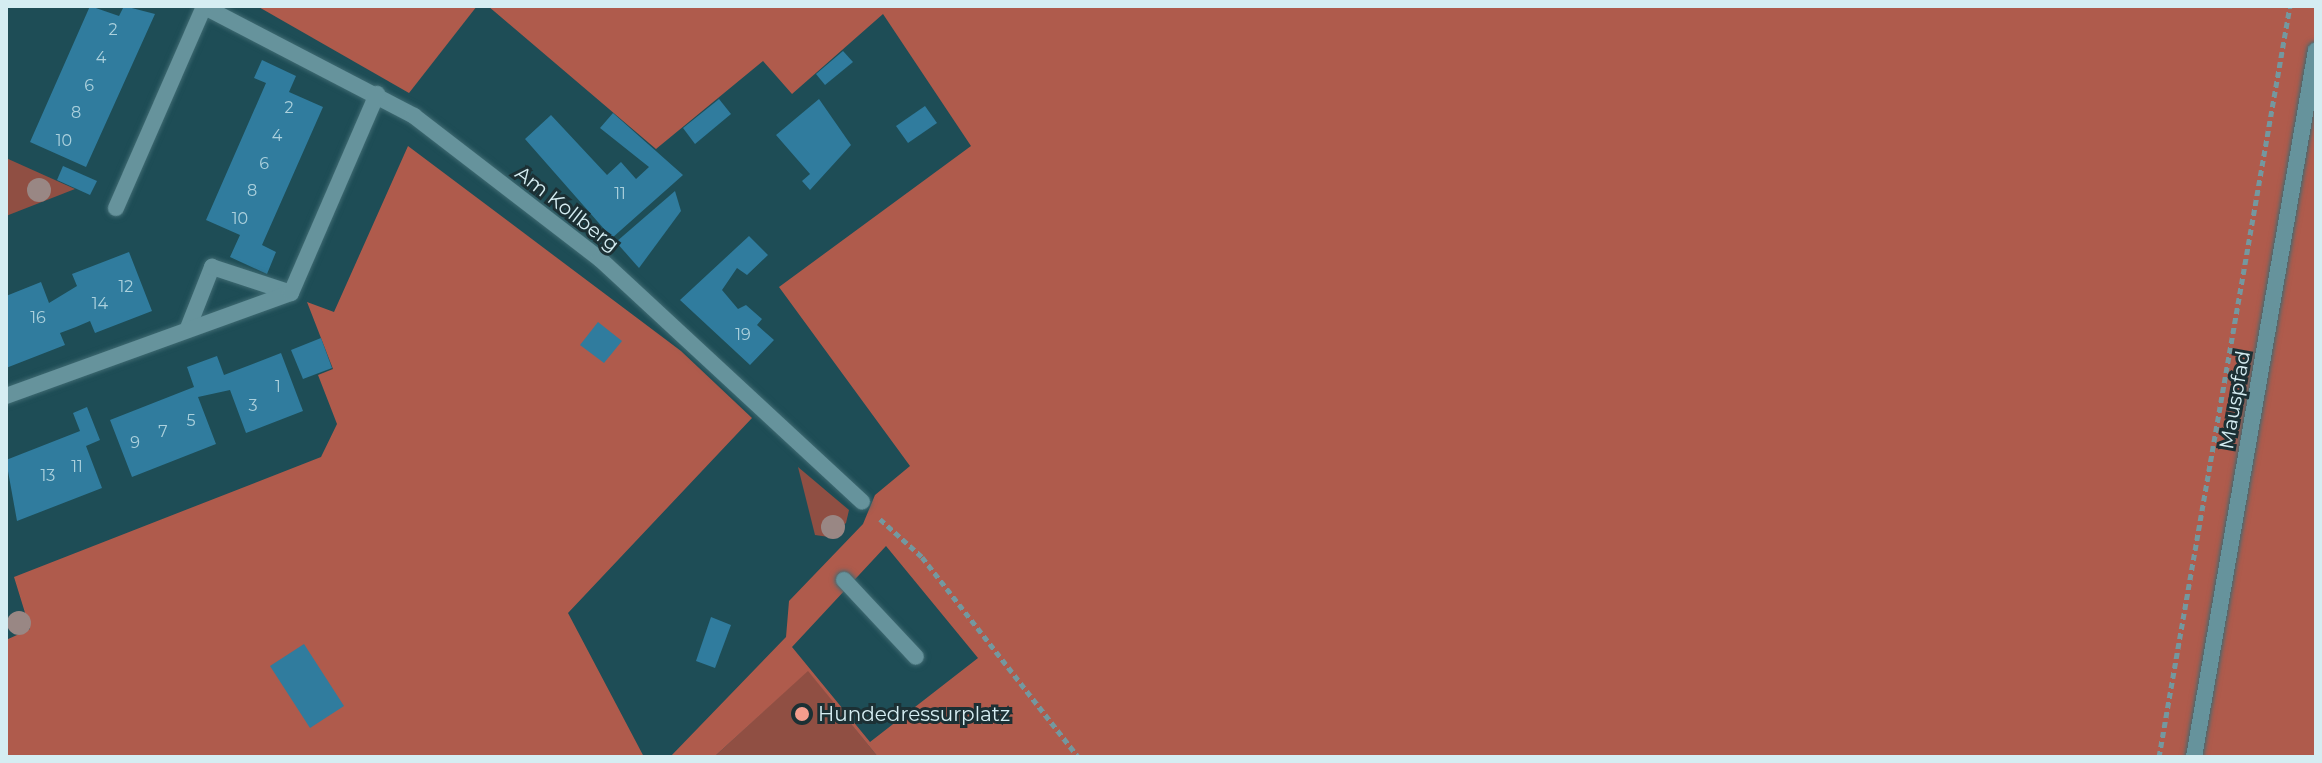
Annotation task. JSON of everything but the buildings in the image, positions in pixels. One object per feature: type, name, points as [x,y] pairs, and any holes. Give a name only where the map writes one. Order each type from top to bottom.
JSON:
[{"type":"street","name":"Am Kollberg","points":[[116,208],[204,6],[377,94],[600,259],[862,502]]},
{"type":"street","name":"Mauspfad","points":[[2194,757],[2316,50]]},
{"type":"street","points":[[6,396],[291,293],[377,94]]},
{"type":"street","points":[[188,328],[212,267],[291,293]]},
{"type":"street","points":[[844,580],[916,657]]},
{"type":"path","points":[[2159,757],[2290,6]]},
{"type":"path","points":[[862,502],[922,557],[1078,757]]},
{"type":"shaded area","points":[[257,6],[477,6],[409,93]]},
{"type":"shaded area","points":[[488,6],[2316,6],[2316,757],[878,757],[808,671],[714,757],[670,757],[786,637],[789,601],[863,524],[875,495],[910,466],[779,287],[971,146],[883,14],[792,94],[763,61],[656,149]],"holes":[[[886,546],[978,658],[870,742],[792,647]]]},
{"type":"shaded area","points":[[408,146],[681,351],[752,418],[568,613],[644,757],[6,757],[6,640],[30,629],[14,577],[321,457],[337,424],[318,375],[333,369],[307,302],[334,312]]},
{"type":"shaded area","points":[[6,158],[75,189],[6,216]]},
{"type":"shaded area","points":[[798,467],[849,510],[846,523],[829,537],[815,535]]},
{"type":"shaded area","name":"Hundedressurplatz","points":[[808,670],[878,757],[714,757]]},
{"type":"place","name":"Hundedressurplatz","points":[[802,714]]}]
